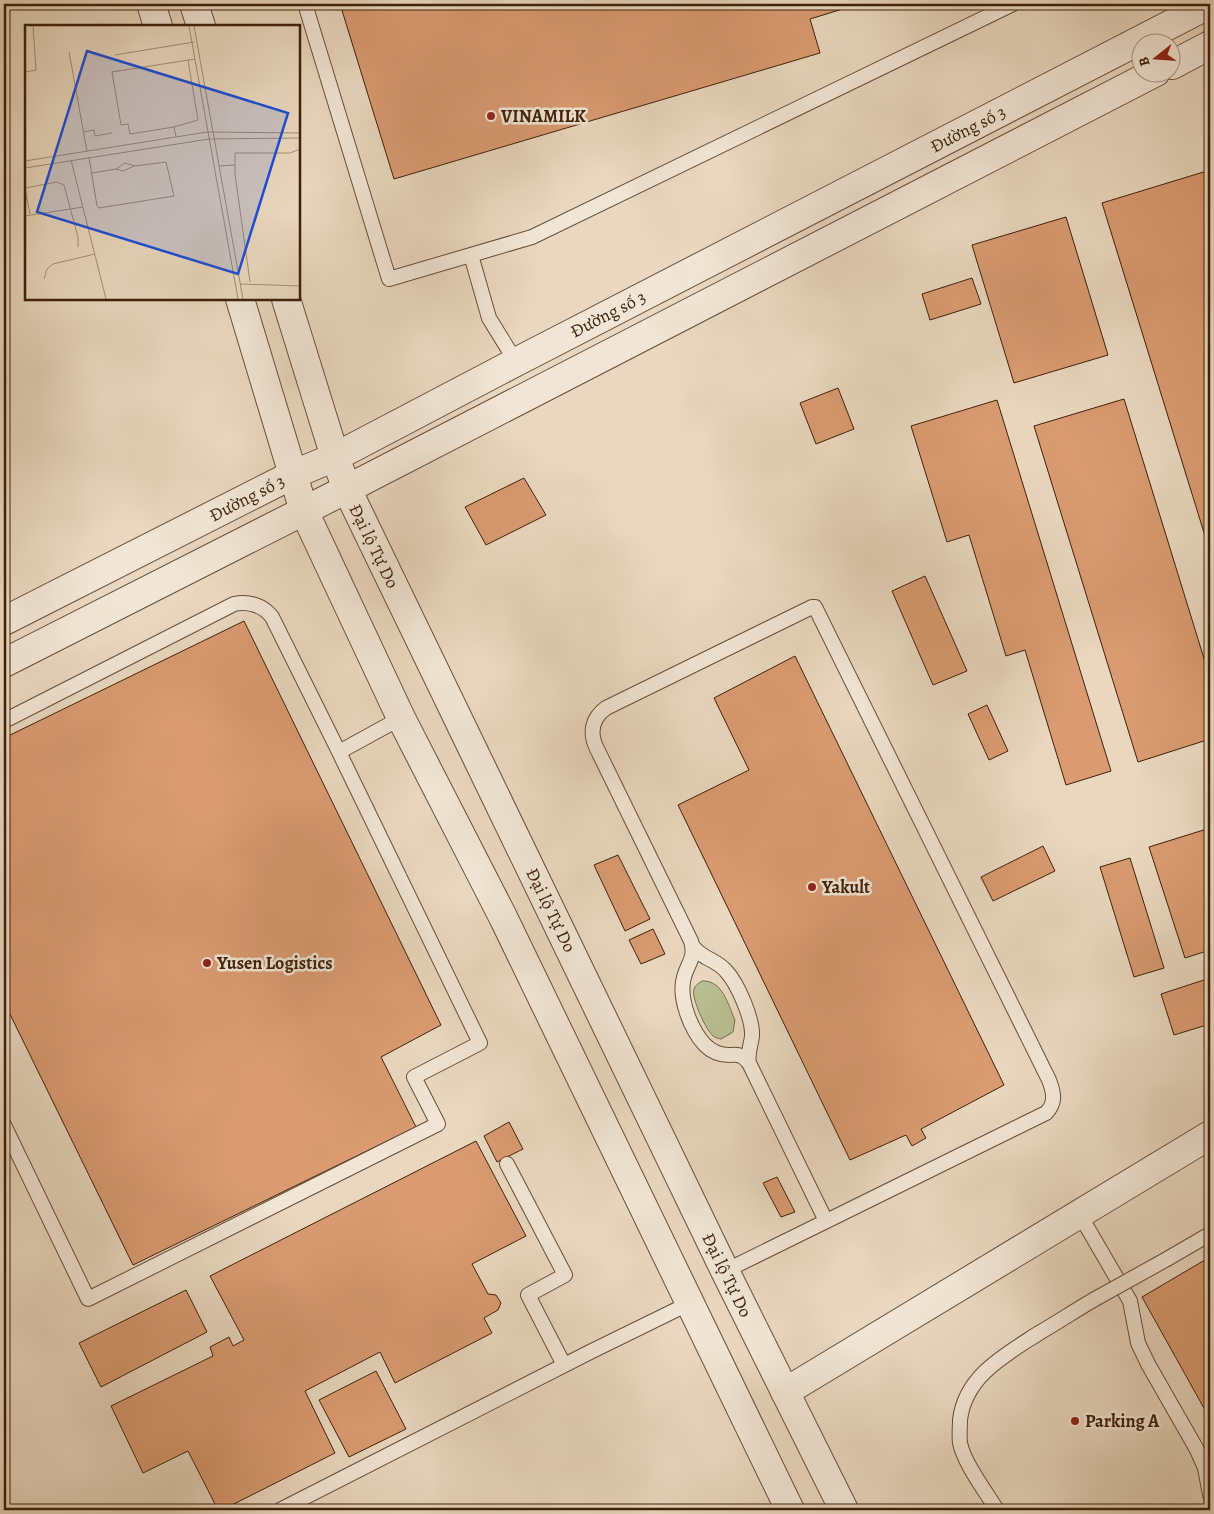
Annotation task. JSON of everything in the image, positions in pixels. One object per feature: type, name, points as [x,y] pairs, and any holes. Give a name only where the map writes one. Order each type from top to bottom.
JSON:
[{"type":"street","points":[[151,4],[158,25]]},
{"type":"street","points":[[194,4],[201,25]]},
{"type":"street","name":"Đường số 3","points":[[4,621],[292,475],[335,457],[1210,4]]},
{"type":"street","points":[[1182,60],[1210,45]]},
{"type":"street","name":"Đường số 3","points":[[4,663],[347,489],[1137,82]]},
{"type":"street","points":[[240,300],[304,511],[401,718],[503,917],[790,1510]]},
{"type":"street","name":"Đại lộ Tự Do","points":[[286,300],[335,457],[347,489],[725,1271],[844,1510]]},
{"type":"street","points":[[785,1392],[1210,1135]]},
{"type":"lane","points":[[305,4],[389,279],[532,237],[1013,4]]},
{"type":"lane","points":[[471,255],[489,318],[516,362]]},
{"type":"lane","points":[[4,721],[226,608],[241,603],[260,607],[268,612],[339,752],[480,1043],[414,1077],[438,1124],[88,1300],[4,1125]]},
{"type":"lane","points":[[725,1271],[1046,1113],[1053,1105],[1054,1094],[1049,1080],[814,607],[606,708],[597,715],[592,732],[594,743],[692,946],[694,954],[683,980],[682,988],[689,1018],[700,1039],[711,1050],[724,1055],[741,1056],[750,1063]]},
{"type":"lane","points":[[339,752],[401,718]]},
{"type":"lane","points":[[692,946],[700,955],[717,963],[728,973],[748,1012],[752,1030],[748,1057],[750,1063],[826,1221]]},
{"type":"lane","points":[[507,1164],[564,1275],[528,1294],[564,1365]]},
{"type":"lane","points":[[1080,1215],[1130,1301],[1138,1343],[1196,1448],[1205,1468],[1210,1495]]},
{"type":"lane","points":[[997,1510],[967,1460],[960,1444],[959,1431],[962,1408],[971,1387],[984,1372],[1005,1355],[1095,1299],[1210,1234]]},
{"type":"lane","points":[[280,1510],[690,1303]]},
{"type":"green space","points":[[702,981],[709,982],[720,989],[735,1020],[733,1032],[721,1039],[714,1037],[710,1033],[697,1006],[694,989]]},
{"type":"building","name":"VINAMILK","points":[[340,4],[859,4],[810,19],[820,53],[394,179]]},
{"type":"building","points":[[1210,170],[1210,552],[1102,203]]},
{"type":"building","points":[[1066,217],[1108,355],[1014,383],[972,245]]},
{"type":"building","points":[[972,278],[981,304],[930,320],[922,294]]},
{"type":"building","points":[[838,388],[854,429],[816,444],[800,403]]},
{"type":"building","points":[[1124,399],[1210,678],[1210,739],[1138,762],[1034,426]]},
{"type":"building","points":[[997,400],[1111,771],[1066,785],[1025,650],[1006,656],[969,535],[947,542],[911,426]]},
{"type":"building","points":[[524,478],[546,515],[486,545],[465,507]]},
{"type":"building","points":[[925,576],[967,671],[933,685],[892,591]]},
{"type":"building","name":"Yusen Logistics","points":[[244,621],[441,1025],[381,1057],[416,1127],[133,1265],[4,1002],[4,738]]},
{"type":"building","name":"Yakult","points":[[795,656],[1004,1085],[921,1129],[926,1138],[912,1146],[906,1135],[850,1160],[678,805],[749,770],[714,698]]},
{"type":"building","points":[[987,705],[1008,751],[989,760],[968,714]]},
{"type":"building","points":[[1210,828],[1210,950],[1185,958],[1149,847]]},
{"type":"building","points":[[1043,846],[1055,871],[993,901],[981,877]]},
{"type":"building","points":[[618,855],[650,919],[625,931],[594,865]]},
{"type":"building","points":[[1130,858],[1164,968],[1134,977],[1100,867]]},
{"type":"building","points":[[653,929],[665,954],[641,964],[629,940]]},
{"type":"building","points":[[1210,978],[1210,1024],[1174,1035],[1161,994]]},
{"type":"building","points":[[509,1122],[523,1149],[497,1162],[484,1136]]},
{"type":"building","points":[[476,1141],[526,1236],[472,1264],[488,1294],[496,1295],[501,1303],[498,1310],[484,1318],[492,1333],[395,1383],[380,1352],[305,1391],[335,1453],[222,1510],[218,1510],[188,1451],[143,1473],[111,1406],[213,1356],[210,1347],[229,1337],[233,1346],[244,1340],[210,1276]]},
{"type":"building","points":[[777,1177],[795,1212],[781,1217],[763,1183]]},
{"type":"building","points":[[1210,1257],[1210,1419],[1142,1297]]},
{"type":"building","points":[[186,1290],[207,1332],[101,1387],[79,1343]]},
{"type":"building","points":[[376,1371],[406,1429],[349,1457],[319,1400]]},
{"type":"place","name":"VINAMILK","points":[[491,116]]},
{"type":"place","name":"Yakult","points":[[812,887]]},
{"type":"place","name":"Yusen Logistics","points":[[207,963]]},
{"type":"place","name":"Parking A","points":[[1075,1421]]}]
